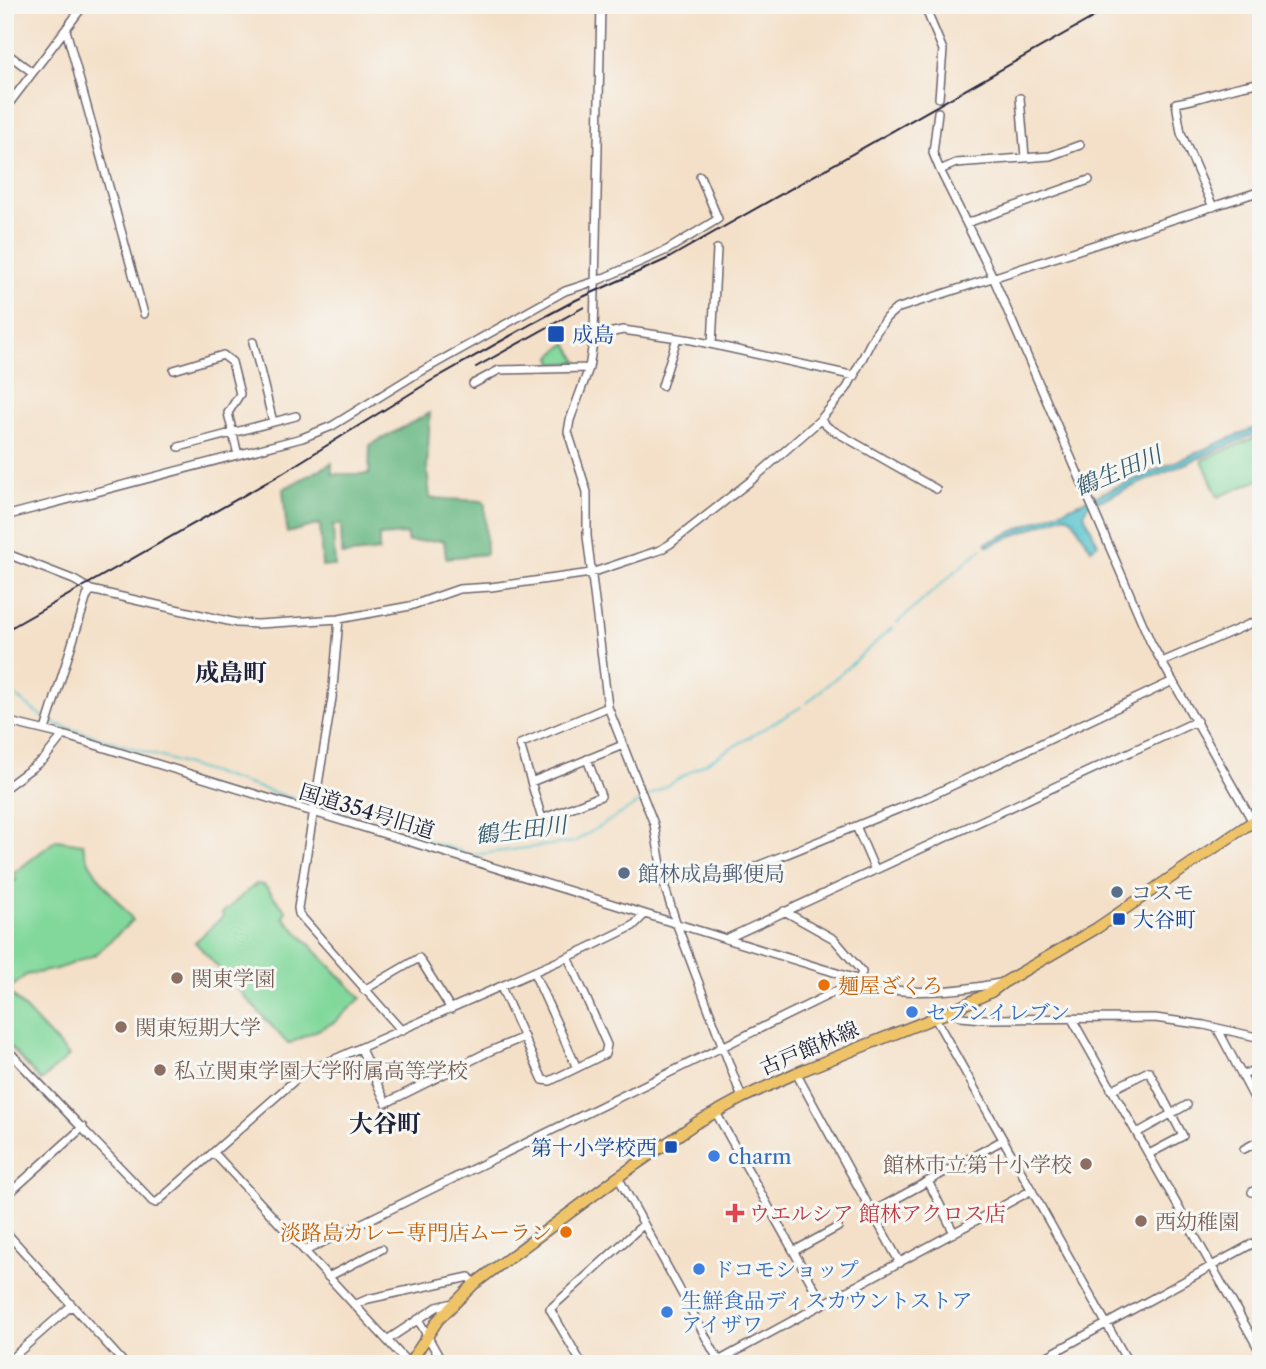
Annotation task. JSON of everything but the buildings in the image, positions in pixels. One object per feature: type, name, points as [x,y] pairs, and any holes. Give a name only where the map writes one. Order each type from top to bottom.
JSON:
[{"type":"main road","name":"古戸館林線","points":[[409,1364],[426,1335],[453,1303],[474,1284],[618,1177],[715,1111],[796,1073],[949,1012],[991,992],[1097,928],[1257,819]]},
{"type":"street","points":[[5,109],[84,5]]},
{"type":"street","points":[[601,5],[594,336],[589,368],[568,432],[587,492],[587,536],[608,707],[654,824],[665,888],[742,1098]]},
{"type":"street","points":[[924,5],[943,50],[939,98]]},
{"type":"street","points":[[1252,5],[1261,27]]},
{"type":"street","points":[[66,30],[144,314]]},
{"type":"street","points":[[5,52],[32,72]]},
{"type":"street","points":[[1213,207],[1181,133],[1176,103],[1261,83]]},
{"type":"street","points":[[1020,98],[1025,157]]},
{"type":"street","points":[[938,112],[933,153],[993,277],[1151,643],[1257,819]]},
{"type":"street","points":[[940,170],[956,163],[1050,156],[1080,145]]},
{"type":"street","points":[[5,516],[302,438],[331,427],[413,376],[570,288],[667,250],[718,219],[699,176]]},
{"type":"street","points":[[967,223],[1088,180]]},
{"type":"street","points":[[5,553],[74,580],[91,590],[237,623],[258,624],[339,619],[410,606],[460,589],[591,573],[660,550],[752,479],[820,420],[839,399],[855,376],[886,318],[896,309],[1261,191]]},
{"type":"street","points":[[712,344],[718,250]]},
{"type":"street","points":[[594,336],[623,330],[677,338],[855,376]]},
{"type":"street","points":[[662,386],[677,338]]},
{"type":"street","points":[[253,342],[273,422]]},
{"type":"street","points":[[174,370],[223,355],[232,362],[240,394],[228,413],[238,454]]},
{"type":"street","points":[[473,384],[499,370],[589,368]]},
{"type":"street","points":[[179,447],[296,416]]},
{"type":"street","points":[[820,420],[829,428],[936,489]]},
{"type":"street","points":[[45,730],[91,590]]},
{"type":"street","points":[[339,619],[331,698],[298,908],[299,914],[402,1031]]},
{"type":"street","points":[[1162,662],[1261,619]]},
{"type":"street","points":[[730,877],[928,797],[1173,681]]},
{"type":"street","points":[[587,759],[601,796],[542,819],[520,744],[608,707]]},
{"type":"street","name":"国道354号旧道","points":[[5,721],[45,730],[891,990],[954,990],[1003,983]]},
{"type":"street","points":[[725,940],[1197,721]]},
{"type":"street","points":[[5,788],[44,759],[63,736]]},
{"type":"street","points":[[531,782],[623,745]]},
{"type":"street","points":[[856,826],[876,870]]},
{"type":"street","points":[[305,1251],[859,980],[862,972],[843,947],[834,939],[784,911]]},
{"type":"street","points":[[5,1046],[154,1203],[159,1202],[303,1073],[534,973],[633,926],[644,915]]},
{"type":"street","points":[[501,987],[543,1080],[550,1081],[605,1054],[607,1045],[568,957]]},
{"type":"street","points":[[364,990],[419,958],[451,1009]]},
{"type":"street","points":[[534,973],[577,1068]]},
{"type":"street","points":[[949,1012],[961,1017],[983,1018],[1154,1018],[1261,1038]]},
{"type":"street","points":[[934,1018],[1129,1364]]},
{"type":"street","points":[[1072,1019],[1261,1353]]},
{"type":"street","points":[[1217,1028],[1261,1111]]},
{"type":"street","points":[[361,1049],[386,1103],[524,1037]]},
{"type":"street","points":[[1242,1076],[1261,1066]]},
{"type":"street","points":[[1111,1090],[1149,1071],[1183,1136],[1149,1154]]},
{"type":"street","points":[[796,1073],[900,1263]]},
{"type":"street","points":[[1137,1133],[1187,1105]]},
{"type":"street","points":[[715,1111],[823,1304]]},
{"type":"street","points":[[5,1197],[83,1127]]},
{"type":"street","points":[[872,1212],[1003,1140]]},
{"type":"street","points":[[1244,1149],[1261,1140]]},
{"type":"street","points":[[214,1153],[409,1364]]},
{"type":"street","points":[[618,1177],[717,1363],[1032,1190]]},
{"type":"street","points":[[928,1181],[954,1233]]},
{"type":"street","points":[[1252,1192],[1261,1187]]},
{"type":"street","points":[[582,1364],[550,1309],[644,1224]]},
{"type":"street","points":[[794,1251],[838,1227]]},
{"type":"street","points":[[5,1231],[125,1364]]},
{"type":"street","points":[[1033,1364],[1261,1239]]},
{"type":"street","points":[[328,1277],[382,1249]]},
{"type":"street","points":[[354,1305],[368,1299],[469,1277],[474,1284]]},
{"type":"street","points":[[387,1340],[437,1307],[453,1303]]},
{"type":"street","points":[[5,1364],[72,1305]]},
{"type":"street","points":[[418,1319],[443,1364]]},
{"type":"green space","points":[[567,343],[578,362],[553,364],[551,356]]},
{"type":"green space","points":[[430,413],[427,468],[430,498],[482,501],[485,504],[486,554],[446,558],[444,540],[408,542],[406,534],[379,536],[379,551],[342,555],[341,524],[333,526],[335,566],[322,566],[320,524],[287,533],[283,489],[332,463],[332,474],[369,474],[370,445]]},
{"type":"green space","points":[[1261,435],[1261,479],[1218,497],[1202,460]]},
{"type":"green space","points":[[56,840],[83,844],[96,873],[133,920],[95,955],[57,969],[26,975],[7,991],[5,877],[11,883],[16,880],[14,873]]},
{"type":"green space","points":[[256,884],[264,885],[286,911],[283,917],[361,998],[335,1022],[288,1044],[195,942],[223,917],[222,913]]},
{"type":"green space","points":[[10,993],[69,1056],[41,1081],[5,1041],[5,997]]},
{"type":"water","points":[[1261,425],[1261,431],[1087,506],[1084,514],[1098,544],[1091,549],[1073,520],[1065,515],[988,546],[986,543]]},
{"type":"waterway","name":"鶴生田川","points":[[897,623],[982,548]]},
{"type":"waterway","name":"鶴生田川","points":[[807,703],[892,628]]},
{"type":"waterway","name":"鶴生田川","points":[[5,688],[44,718]]},
{"type":"waterway","name":"鶴生田川","points":[[649,796],[801,707]]},
{"type":"waterway","name":"鶴生田川","points":[[53,723],[311,804]]},
{"type":"waterway","name":"鶴生田川","points":[[319,806],[472,855],[574,842],[640,802]]},
{"type":"railway","points":[[5,631],[276,477],[429,382],[533,323],[576,300],[667,259],[1115,5]]},
{"type":"railway","points":[[476,367],[584,307]]},
{"type":"place","name":"成島","points":[[556,334]]},
{"type":"place","name":"館林成島郵便局","points":[[624,873]]},
{"type":"place","name":"コスモ","points":[[1117,892]]},
{"type":"place","name":"大谷町","points":[[1119,919]]},
{"type":"place","name":"関東学園","points":[[177,978]]},
{"type":"place","name":"麺屋ざくろ","points":[[824,985]]},
{"type":"place","name":"セブンイレブン","points":[[912,1012]]},
{"type":"place","name":"関東短期大学","points":[[121,1027]]},
{"type":"place","name":"私立関東学園大学附属高等学校","points":[[160,1070]]},
{"type":"place","name":"第十小学校西","points":[[671,1147]]},
{"type":"place","name":"charm","points":[[714,1156]]},
{"type":"place","name":"館林市立第十小学校","points":[[1086,1164]]},
{"type":"place","name":"ウエルシア 館林アクロス店","points":[[735,1213]]},
{"type":"place","name":"西幼稚園","points":[[1141,1221]]},
{"type":"place","name":"淡路島カレー専門店ムーラン","points":[[566,1232]]},
{"type":"place","name":"ドコモショップ","points":[[699,1269]]},
{"type":"place","name":"生鮮食品ディスカウントストア アイザワ","points":[[667,1312]]},
{"type":"district","name":"成島町","points":[[231,672]]},
{"type":"district","name":"大谷町","points":[[385,1123]]}]
